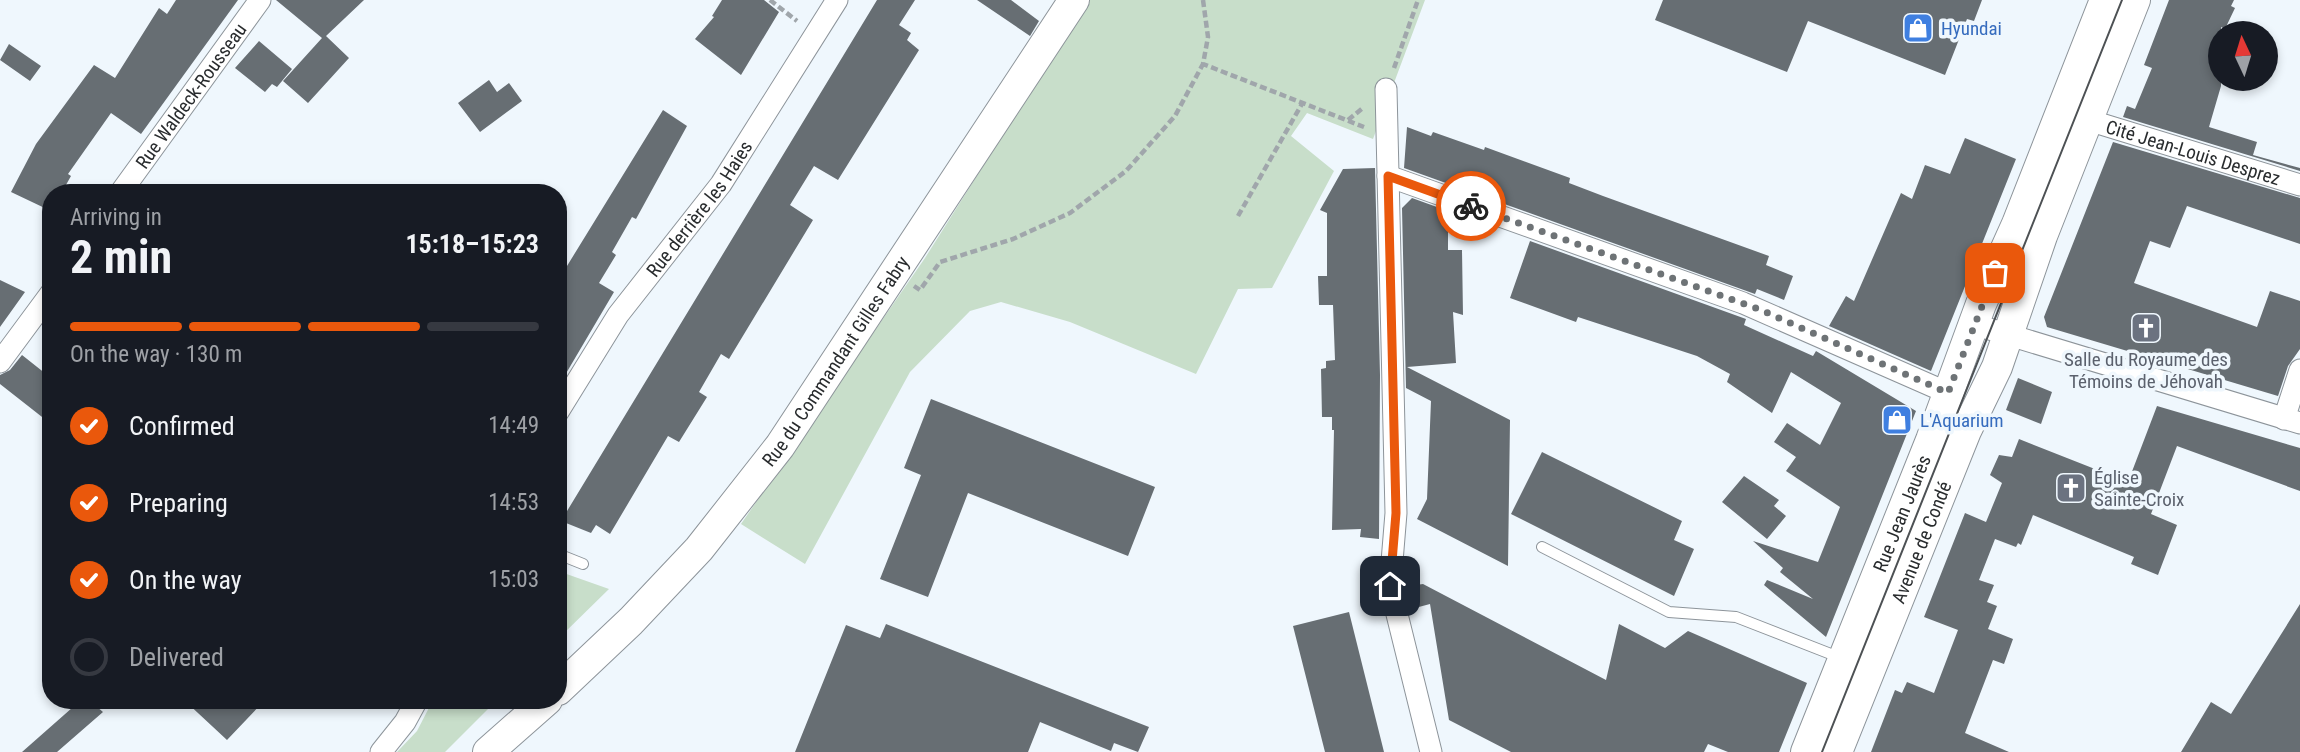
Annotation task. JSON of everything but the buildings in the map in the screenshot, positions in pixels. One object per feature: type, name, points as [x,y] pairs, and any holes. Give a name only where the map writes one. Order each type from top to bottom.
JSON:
[{"type":"main road","name":"Rue du Commandant Gilles Fabry","points":[[567,681],[639,613],[718,528],[787,437],[1074,0]]},
{"type":"main road","name":"Rue Jean Jaurès","points":[[1806,752],[1973,324],[2105,0]]},
{"type":"main road","points":[[2009,336],[2042,236],[2135,0]]},
{"type":"main road","name":"Avenue de Condé","points":[[1837,752],[1966,431],[1987,392],[2009,336]]},
{"type":"main road","points":[[488,752],[537,709]]},
{"type":"street","name":"Rue Waldeck-Rousseau","points":[[127,184],[260,0]]},
{"type":"street","name":"Rue derrière les Haies","points":[[567,397],[622,308],[720,184],[837,0]]},
{"type":"street","points":[[1386,89],[1396,513],[1390,586],[1431,752]]},
{"type":"street","name":"Cité Jean-Louis Desprez","points":[[2088,120],[2300,185]]},
{"type":"street","points":[[1388,176],[1752,307],[1948,393]]},
{"type":"street","points":[[0,362],[42,305]]},
{"type":"street","points":[[1973,324],[2292,421],[2300,370]]},
{"type":"street","points":[[381,752],[412,709]]},
{"type":"lane","points":[[1542,547],[1669,612],[1736,617],[1844,659]]},
{"type":"lane","points":[[567,558],[583,564]]},
{"type":"path","points":[[770,0],[814,33]]},
{"type":"path","points":[[895,275],[920,290],[940,262],[1013,239],[1070,213],[1126,171],[1175,116],[1203,64],[1208,28],[1203,0]]},
{"type":"path","points":[[1203,64],[1387,137]]},
{"type":"path","points":[[1238,216],[1303,102]]},
{"type":"green space","points":[[1088,0],[1425,0],[1373,139],[1307,113],[1291,136],[1334,171],[1272,288],[1238,289],[1196,374],[1070,322],[1001,302],[970,311],[910,372],[805,564],[741,524],[925,258]]},
{"type":"green space","points":[[567,574],[609,589],[567,630]]},
{"type":"green space","points":[[428,709],[488,709],[445,752],[397,752],[417,731]]},
{"type":"tram line","points":[[1822,752],[2122,0]]},
{"type":"way so far","points":[[1471,206],[1761,310],[1948,393],[1995,273]]},
{"type":"place","name":"Hyundai","points":[[1918,28]]},
{"type":"place","name":"Salle du Royaume des Témoins de Jéhovah","points":[[2146,328]]},
{"type":"place","name":"L'Aquarium","points":[[1897,420]]},
{"type":"place","name":"Église Sainte-Croix","points":[[2071,488]]},
{"type":"route","points":[[1390,586],[1396,513],[1388,176],[1471,206]]}]
